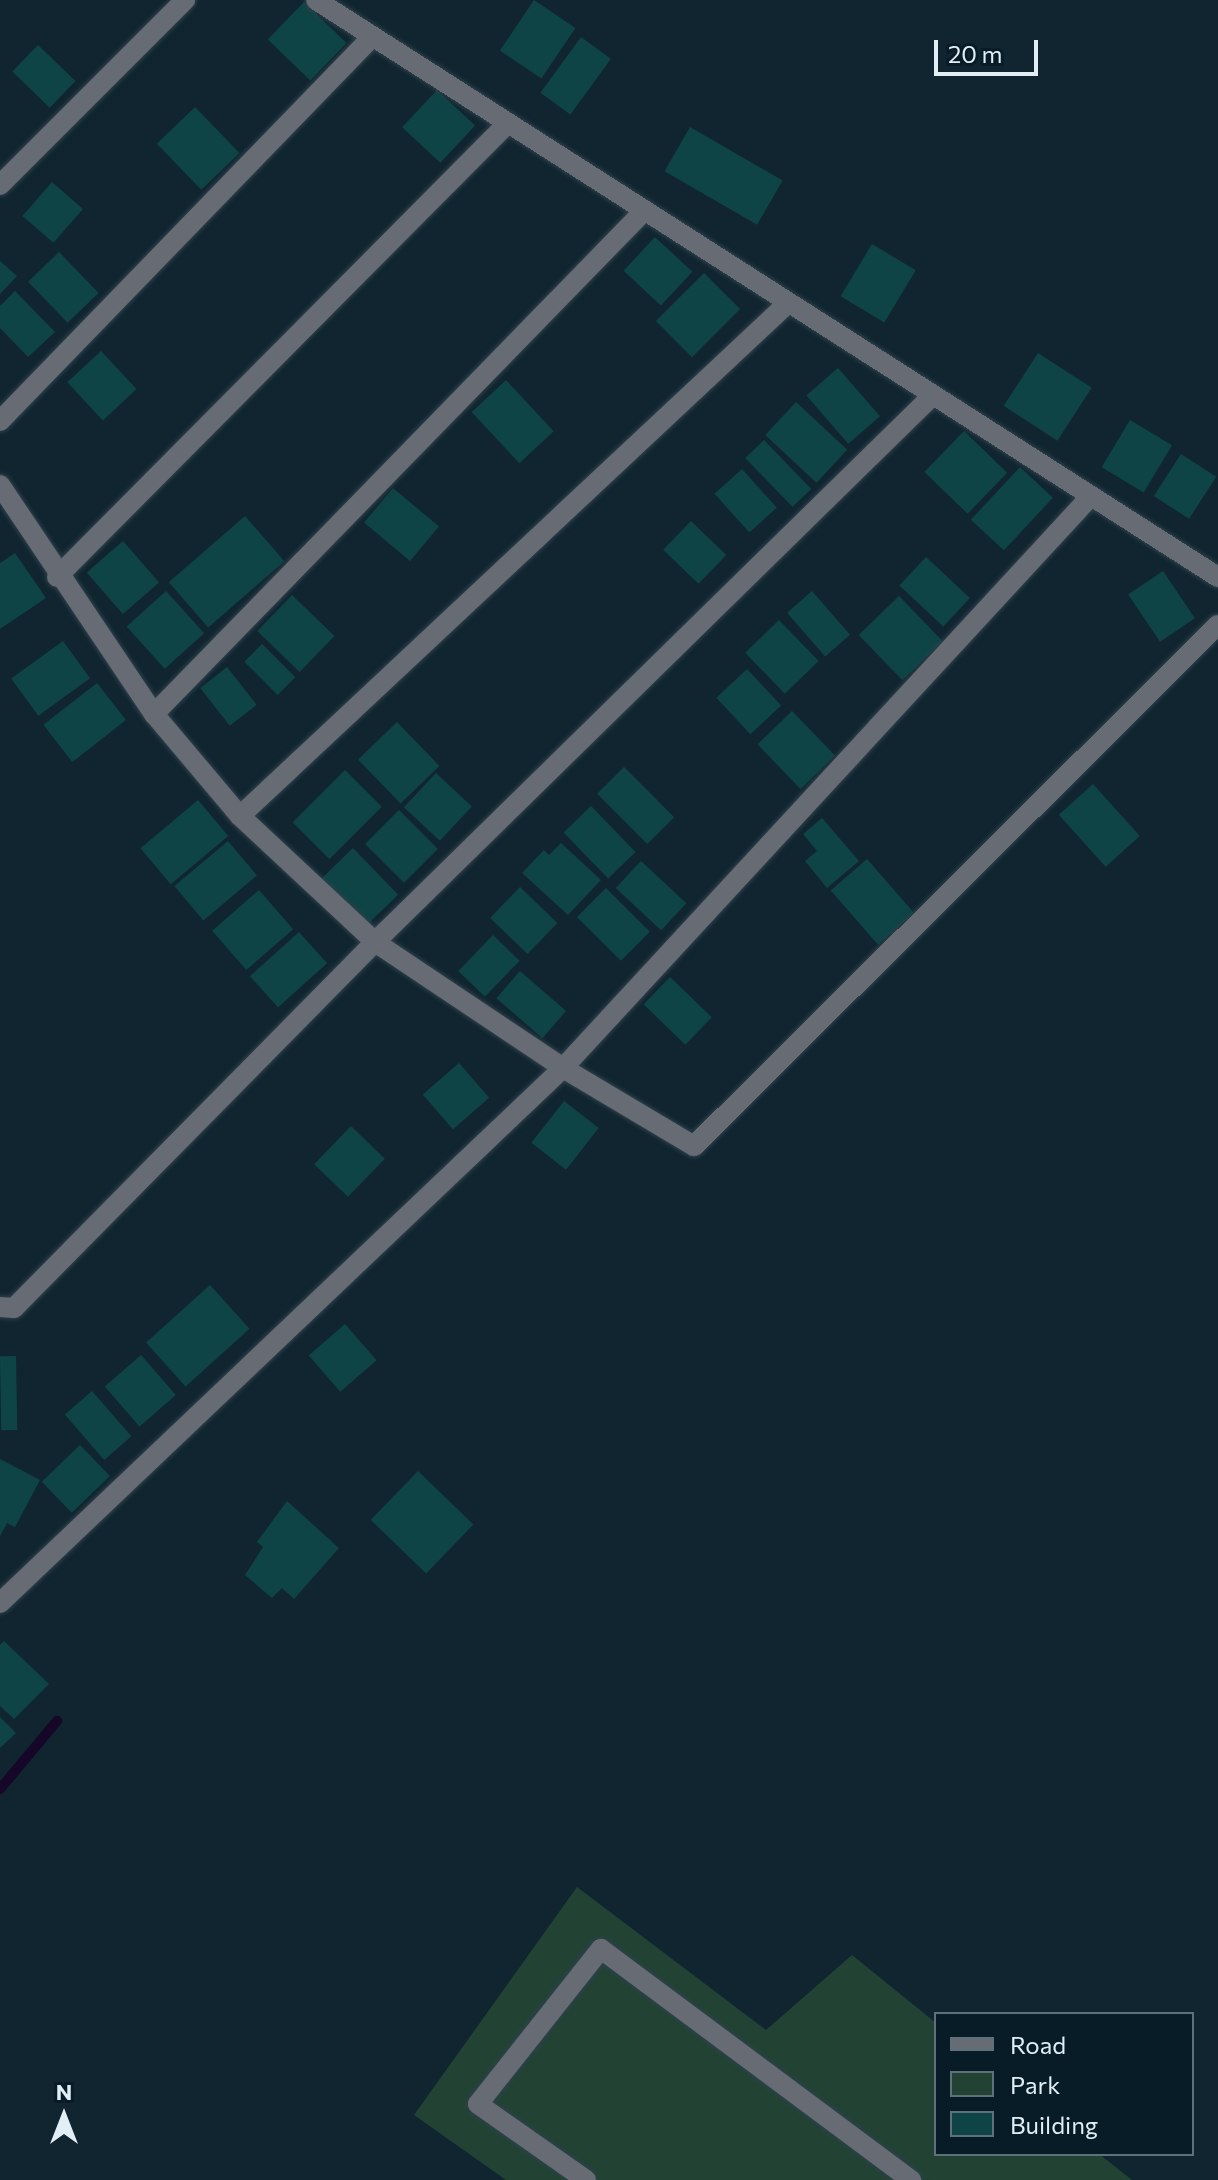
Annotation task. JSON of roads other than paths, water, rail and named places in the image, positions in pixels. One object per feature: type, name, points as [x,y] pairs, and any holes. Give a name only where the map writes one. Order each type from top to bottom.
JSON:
[{"type":"street","points":[[0,185],[185,0]]},
{"type":"street","points":[[316,0],[642,213],[1218,577]]},
{"type":"street","points":[[0,421],[372,37]]},
{"type":"street","points":[[57,577],[507,124]]},
{"type":"street","points":[[154,714],[642,213]]},
{"type":"street","points":[[240,816],[787,304]]},
{"type":"street","points":[[0,1307],[14,1308],[375,942],[933,395]]},
{"type":"street","points":[[0,485],[57,577],[154,714],[240,816],[375,942],[563,1068],[694,1146],[1218,625]]},
{"type":"street","points":[[0,1603],[9,1578],[563,1068],[1090,497]]},
{"type":"street","points":[[586,2180],[478,2104],[601,1949],[911,2180]]},
{"type":"waterway","points":[[0,1789],[57,1721]]}]
